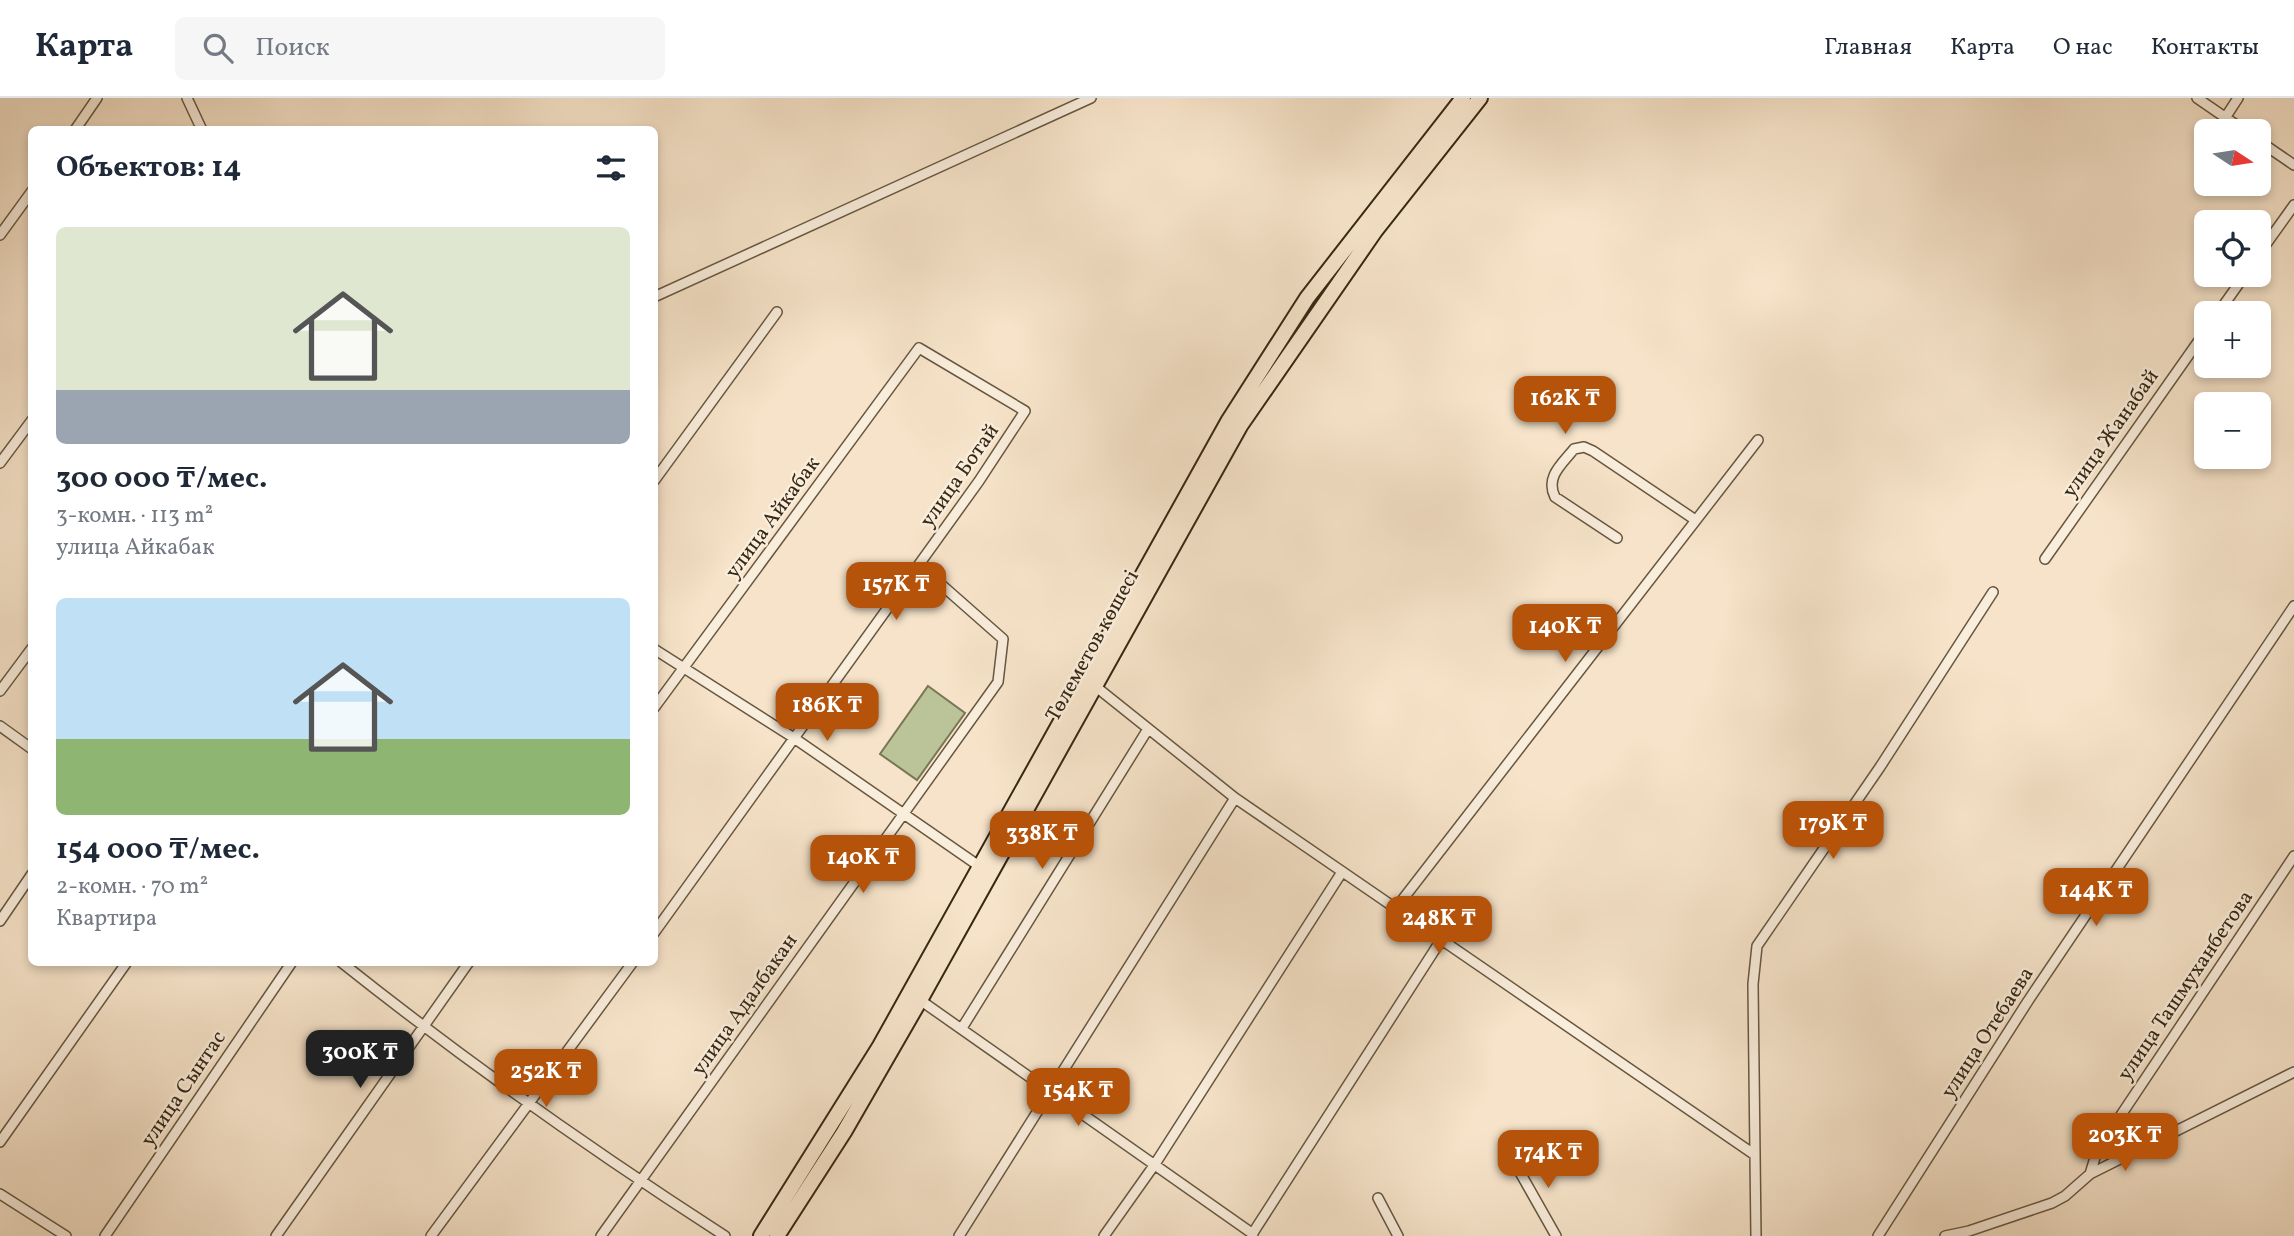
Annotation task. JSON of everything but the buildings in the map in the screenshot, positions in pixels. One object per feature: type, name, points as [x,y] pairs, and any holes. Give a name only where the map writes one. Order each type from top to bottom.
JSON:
[{"type":"main road","name":"Төлеметов көшесі","points":[[777,1236],[844,1132],[920,1000],[979,866],[1228,420],[1307,298],[1463,98]]},
{"type":"main road","name":"Төлеметов көшесі","points":[[761,1236],[943,945],[1095,686],[1234,437],[1288,353],[1375,231],[1480,98]]},
{"type":"street","points":[[78,126],[97,98]]},
{"type":"street","points":[[187,98],[200,126]]},
{"type":"street","points":[[658,295],[1091,98]]},
{"type":"street","points":[[2197,98],[2225,118],[2238,98]]},
{"type":"street","points":[[2272,150],[2294,165]]},
{"type":"street","points":[[0,234],[28,196]]},
{"type":"street","points":[[2271,237],[2294,205]]},
{"type":"street","points":[[658,476],[777,312]]},
{"type":"street","name":"улица Жанабай","points":[[2045,559],[2194,347]]},
{"type":"street","name":"улица Ботай","points":[[658,927],[919,565],[1025,411],[919,348]]},
{"type":"street","name":"улица Айкабак","points":[[658,703],[919,348]]},
{"type":"street","points":[[0,463],[28,425]]},
{"type":"street","points":[[1396,908],[1694,519],[1758,440]]},
{"type":"street","points":[[1617,538],[1555,496],[1550,488],[1552,476],[1574,449],[1584,447],[1593,450],[1694,519]]},
{"type":"street","name":"улица Адалбакан","points":[[601,1236],[998,682],[1003,639],[919,565]]},
{"type":"street","points":[[1756,1236],[1753,984],[1757,946],[1880,767],[1993,592]]},
{"type":"street","name":"улица Отебаева","points":[[1878,1236],[2028,1001],[2294,606]]},
{"type":"street","points":[[658,652],[794,738],[979,866]]},
{"type":"street","points":[[0,691],[28,653]]},
{"type":"street","points":[[1095,686],[1235,799],[1755,1155]]},
{"type":"street","points":[[0,726],[28,746]]},
{"type":"street","points":[[962,1028],[1148,729]]},
{"type":"street","points":[[959,1236],[1235,799]]},
{"type":"street","name":"улица Ташмуханбетова","points":[[2090,1174],[2098,1152],[2294,856]]},
{"type":"street","points":[[1104,1236],[1155,1164],[1342,872]]},
{"type":"street","points":[[0,921],[28,880]]},
{"type":"street","points":[[920,1000],[1252,1235],[1441,940]]},
{"type":"street","points":[[0,1142],[124,966]]},
{"type":"street","name":"улица Сынтас","points":[[105,1236],[289,966]]},
{"type":"street","points":[[346,966],[422,1027],[640,1182],[725,1236]]},
{"type":"street","points":[[276,1236],[466,966]]},
{"type":"street","points":[[432,1236],[630,966]]},
{"type":"street","points":[[1945,1236],[1969,1231],[2052,1203],[2065,1196],[2090,1174],[2294,1072]]},
{"type":"street","points":[[1513,1160],[1556,1236]]},
{"type":"street","points":[[0,1194],[66,1236]]},
{"type":"street","points":[[1378,1198],[1398,1236]]},
{"type":"green space","points":[[928,686],[965,713],[917,780],[880,754]]}]
